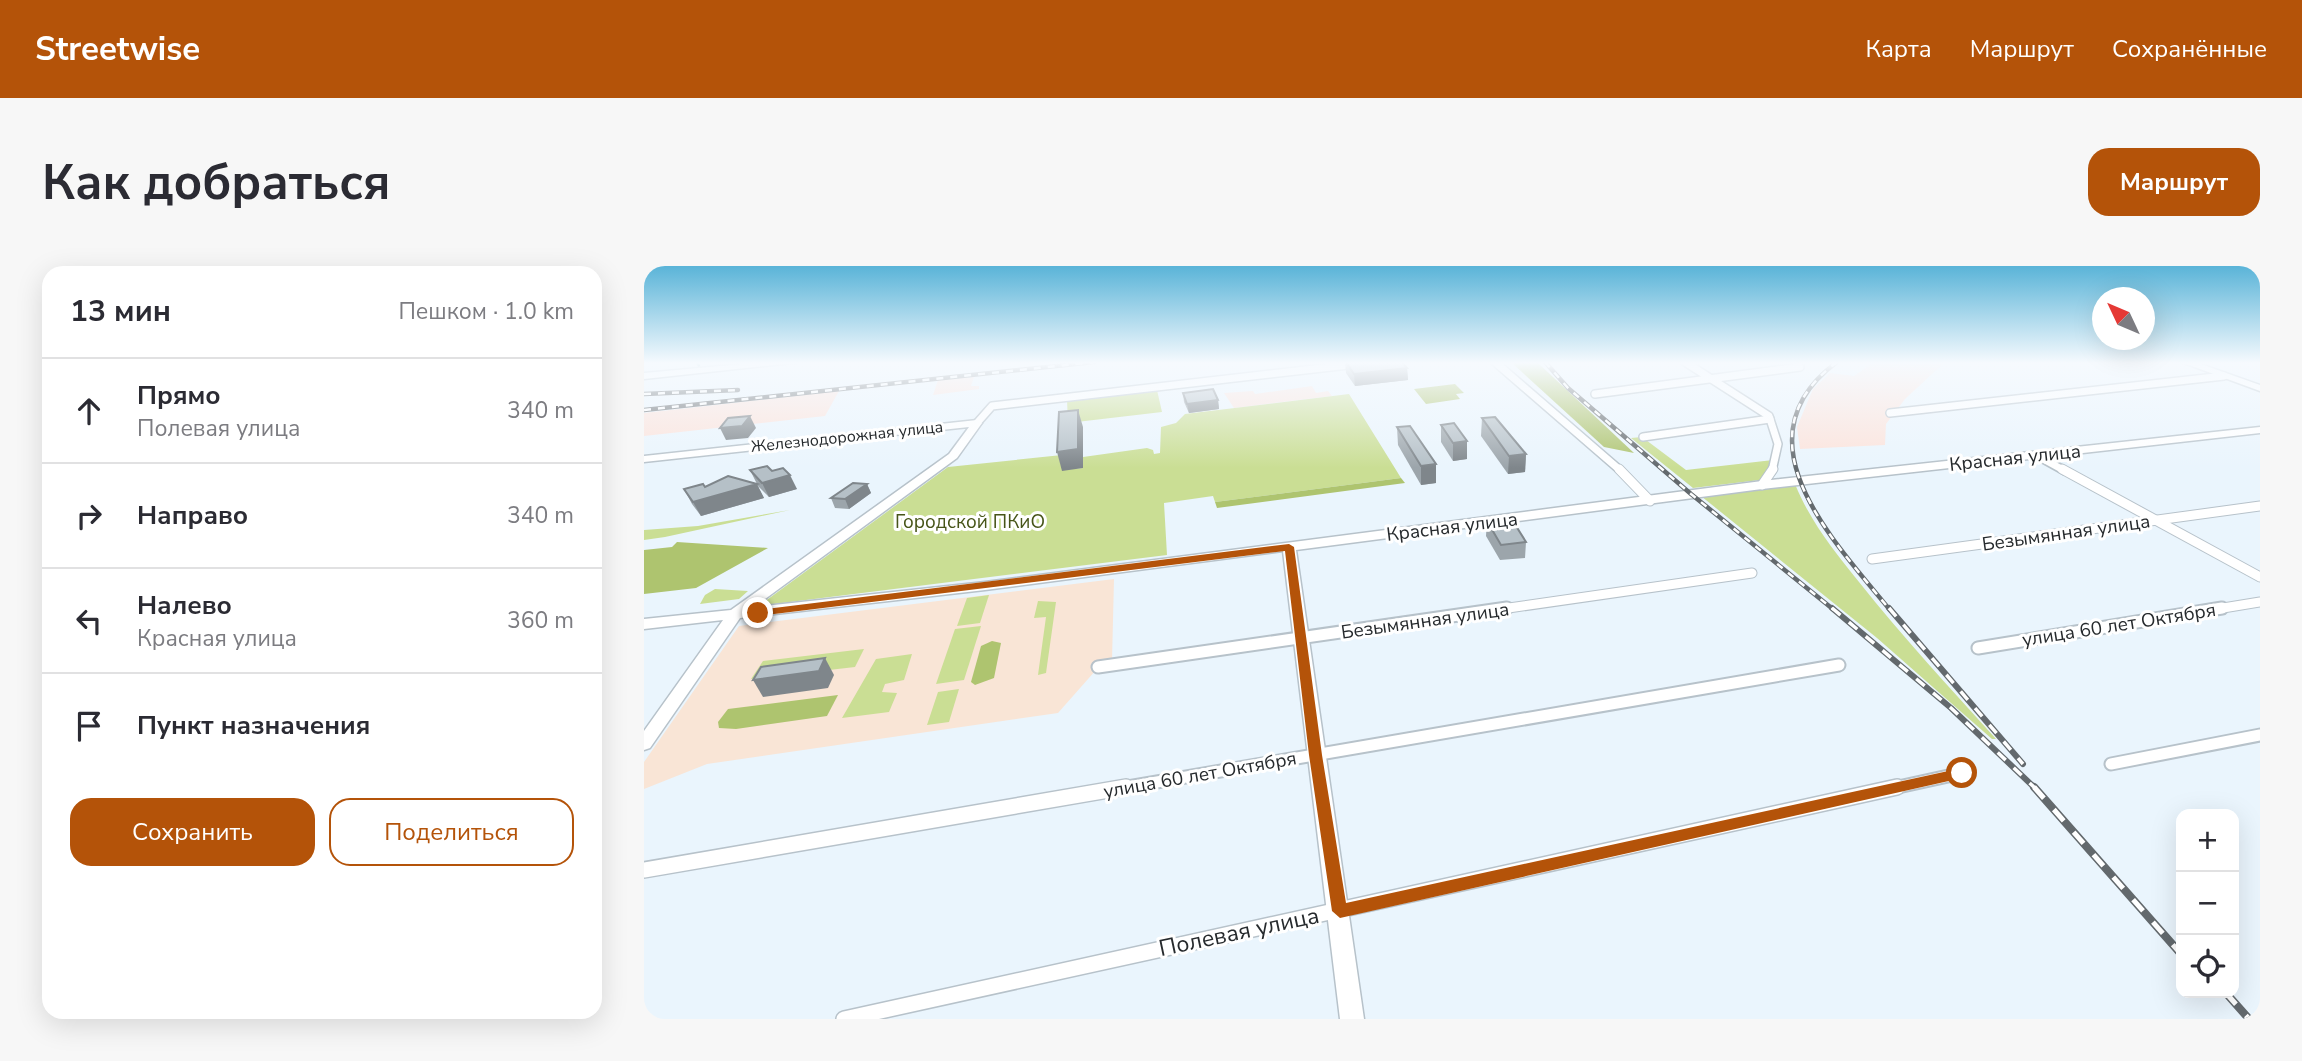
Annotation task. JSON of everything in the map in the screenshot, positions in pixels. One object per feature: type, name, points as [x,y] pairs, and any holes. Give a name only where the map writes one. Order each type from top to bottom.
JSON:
[{"type":"street","name":"Железнодорожная улица","points":[[644,459],[977,423],[986,416],[992,406],[1069,397]]},
{"type":"street","points":[[1536,397],[1626,475],[1650,500]]},
{"type":"street","points":[[1740,397],[1770,418],[1780,453],[1773,471],[1762,485]]},
{"type":"street","points":[[1890,413],[2033,397]]},
{"type":"street","points":[[1643,437],[1770,418]]},
{"type":"street","points":[[644,744],[735,614],[953,456],[977,423]]},
{"type":"street","name":"Красная улица","points":[[644,624],[1289,547],[1762,485],[2260,430]]},
{"type":"street","points":[[2036,456],[2260,577]]},
{"type":"street","name":"Безымянная улица","points":[[1871,559],[2260,506]]},
{"type":"street","points":[[1289,547],[1315,755],[1340,911],[1352,1019]]},
{"type":"street","name":"Безымянная улица","points":[[1098,667],[1752,573]]},
{"type":"street","name":"улица 60 лет Октября","points":[[1978,648],[2260,602]]},
{"type":"street","name":"улица 60 лет Октября","points":[[644,870],[1839,665]]},
{"type":"street","points":[[2111,764],[2260,735]]},
{"type":"street","name":"Полевая улица","points":[[844,1019],[1962,773]]},
{"type":"shaded area","points":[[785,397],[836,397],[825,416],[644,436],[644,413]]},
{"type":"shaded area","points":[[1227,397],[1323,397],[1234,408]]},
{"type":"shaded area","points":[[1810,397],[1907,397],[1886,424],[1885,445],[1800,449],[1797,427]]},
{"type":"shaded area","points":[[1114,579],[1112,661],[1096,670],[1058,713],[707,764],[644,789],[644,762],[739,626]]},
{"type":"green space","points":[[1159,397],[1162,412],[1068,423],[1067,400]]},
{"type":"green space","name":"Городской ПКиО","points":[[1323,397],[1351,397],[1401,478],[1215,502],[1213,496],[1164,503],[1167,555],[766,605],[764,602],[948,467],[1062,455],[1062,470],[1083,468],[1083,457],[1147,448],[1153,450],[1154,454],[1160,453],[1161,427],[1176,423],[1185,414]]},
{"type":"green space","points":[[1421,397],[1460,399],[1426,404]]},
{"type":"green space","points":[[1549,397],[1574,397],[1634,453],[1604,447]]},
{"type":"green space","points":[[1642,437],[1686,470],[1773,460],[1760,480],[1693,488],[1631,438]]},
{"type":"green space","points":[[1401,478],[1405,483],[1217,508],[1215,502]]},
{"type":"green space","points":[[1795,484],[1815,523],[1875,602],[1996,739],[1992,739],[1877,638],[1701,496]]},
{"type":"green space","points":[[790,510],[644,540],[644,530],[698,526]]},
{"type":"green space","points":[[677,542],[768,548],[696,588],[644,594],[644,550],[672,547]]},
{"type":"green space","points":[[715,589],[748,591],[739,599],[700,604],[705,595]]},
{"type":"green space","points":[[989,595],[980,623],[957,626],[967,598]]},
{"type":"green space","points":[[1038,601],[1056,602],[1046,673],[1038,675],[1046,617],[1034,618]]},
{"type":"green space","points":[[981,626],[964,680],[936,684],[955,629]]},
{"type":"green space","points":[[992,641],[1001,643],[994,678],[975,685],[971,682],[981,646]]},
{"type":"green space","points":[[864,649],[855,667],[751,679],[763,661]]},
{"type":"green space","points":[[912,654],[904,680],[885,684],[882,692],[897,693],[889,712],[842,718],[876,659]]},
{"type":"green space","points":[[959,689],[949,722],[927,725],[938,692]]},
{"type":"green space","points":[[838,695],[827,716],[736,729],[719,728],[718,722],[728,709]]},
{"type":"building","points":[[1185,397],[1217,397],[1218,400],[1187,404]]},
{"type":"building","points":[[1078,410],[1078,449],[1057,452],[1059,412]]},
{"type":"building","points":[[750,416],[742,426],[720,428],[728,418]]},
{"type":"building","points":[[1495,417],[1526,454],[1509,456],[1482,418]]},
{"type":"building","points":[[1454,423],[1467,441],[1453,443],[1441,425]]},
{"type":"building","points":[[1410,426],[1436,464],[1421,466],[1397,427]]},
{"type":"building","points":[[767,466],[772,471],[783,468],[790,475],[762,483],[750,470]]},
{"type":"building","points":[[728,476],[757,484],[693,502],[684,489],[703,484],[705,487]]},
{"type":"building","points":[[853,483],[867,484],[845,499],[831,498]]},
{"type":"building","points":[[1511,518],[1526,542],[1501,545],[1487,521]]},
{"type":"building","points":[[825,658],[819,671],[753,680],[761,667]]},
{"type":"railway","points":[[644,410],[765,397]]},
{"type":"railway","points":[[1579,397],[1691,494],[1834,610]]},
{"type":"railway","points":[[1805,397],[1794,424],[1793,456],[1804,489],[1821,522],[1843,553],[1890,610]]},
{"type":"railway","points":[[1832,608],[1951,708],[2035,788]]},
{"type":"railway","points":[[1889,608],[2023,764]]},
{"type":"railway","points":[[2035,788],[2176,948]]},
{"type":"railway","points":[[2230,998],[2249,1019]]},
{"type":"route","points":[[758,613],[1289,547],[1315,755],[1340,911],[1962,773]]}]
